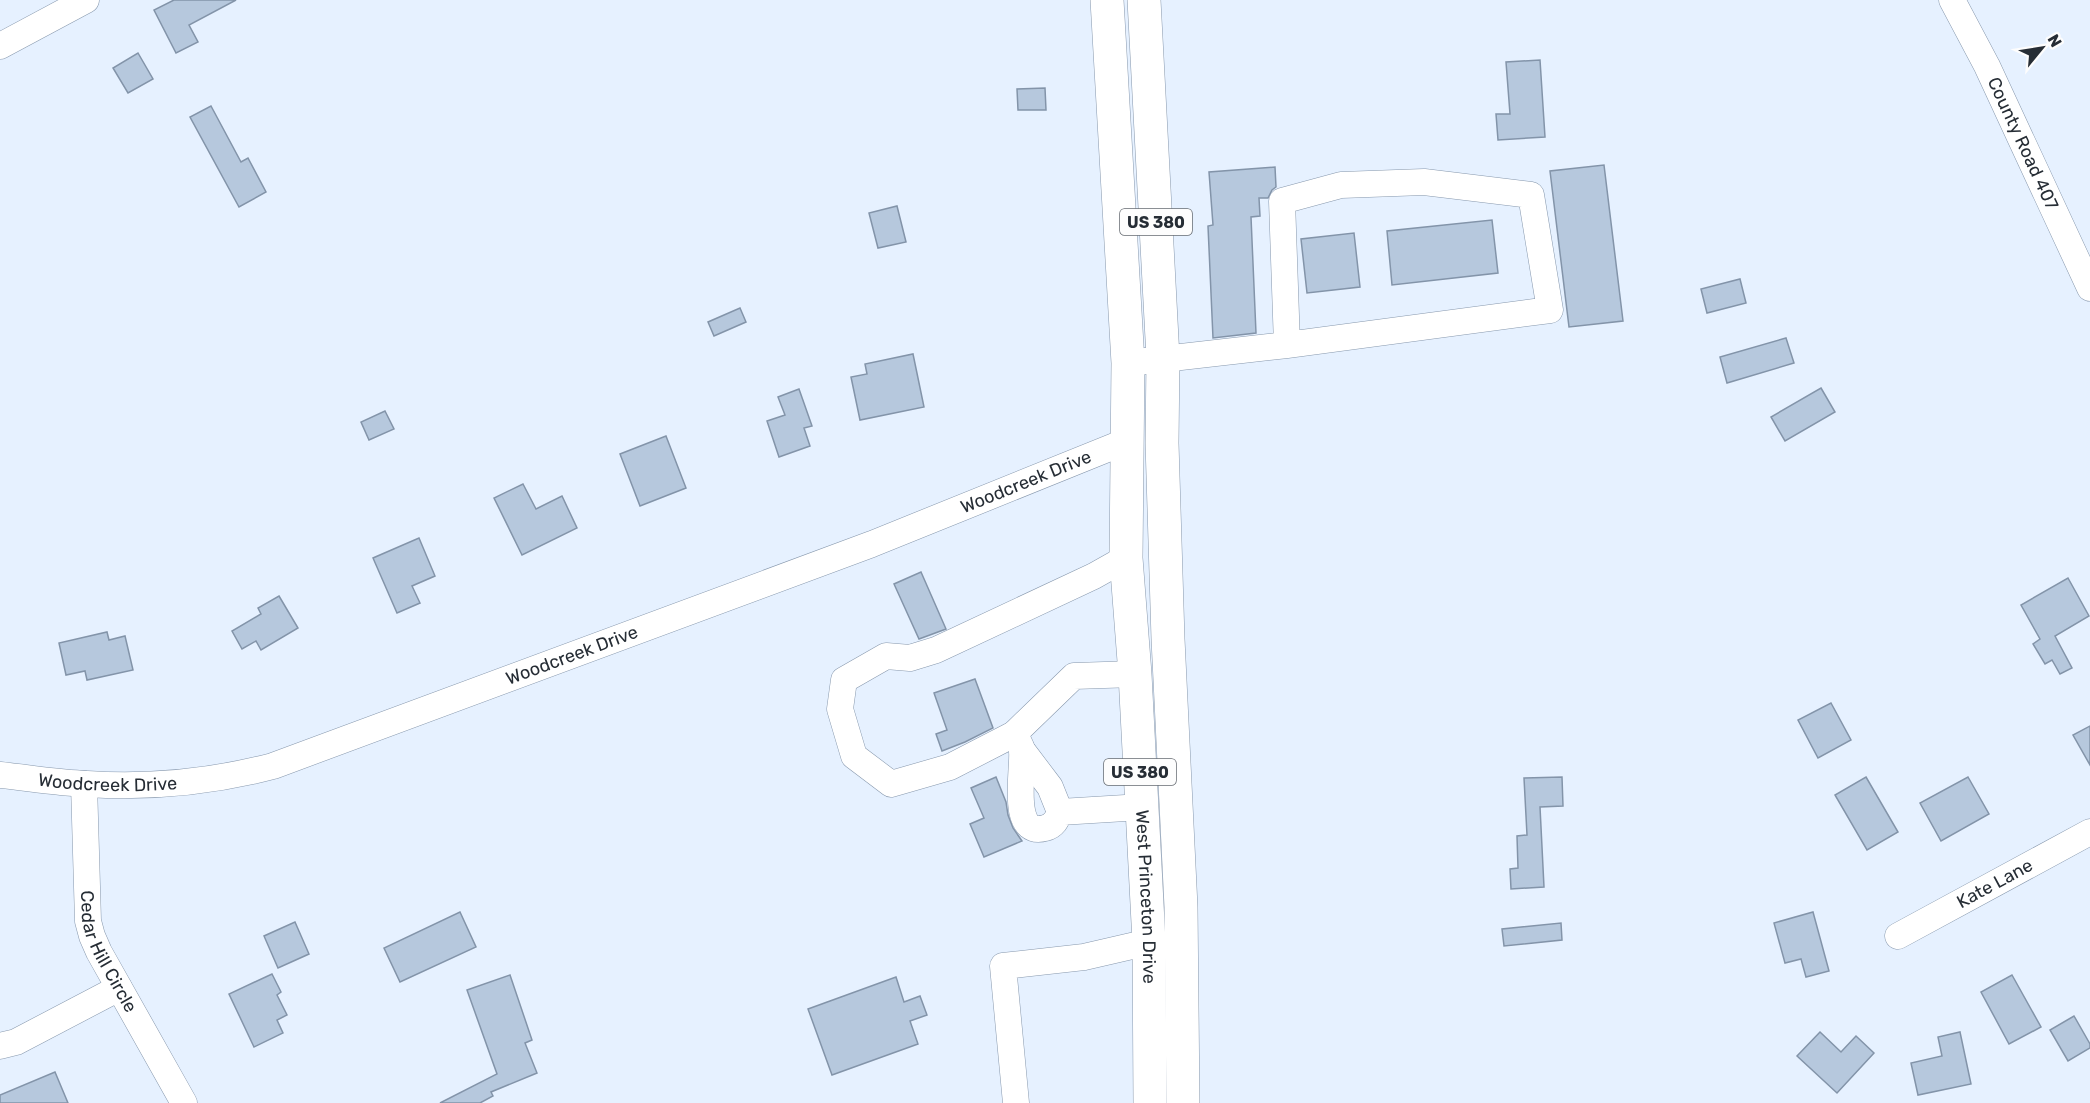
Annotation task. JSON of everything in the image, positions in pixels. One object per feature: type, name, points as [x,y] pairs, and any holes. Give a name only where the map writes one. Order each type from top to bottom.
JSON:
[{"type":"highway","name":"US 380","points":[[1107,0],[1128,363],[1127,441]]},
{"type":"highway","name":"US 380","points":[[1143,0],[1163,358]]},
{"type":"highway","name":"West Princeton Drive","points":[[1163,358],[1162,443],[1168,639],[1181,908],[1183,1103]]},
{"type":"highway","name":"West Princeton Drive","points":[[1127,441],[1126,558],[1136,674],[1149,942],[1150,1103]]},
{"type":"street","points":[[0,46],[86,0]]},
{"type":"street","name":"County Road 407","points":[[1952,0],[2007,106],[2090,288]]},
{"type":"street","points":[[1128,363],[1287,345],[1550,310],[1531,195],[1424,182],[1341,185],[1282,201],[1287,345]]},
{"type":"street","name":"Woodcreek Drive","points":[[0,775],[121,786],[185,783],[236,776],[273,766],[872,544],[1127,441]]},
{"type":"street","points":[[1126,558],[1094,576],[936,650],[910,658],[886,656],[844,680],[840,709],[854,756],[891,784],[950,767],[1018,742],[1074,676],[1136,674]]},
{"type":"street","points":[[1018,742],[1022,810],[1026,822],[1031,827],[1043,829],[1052,825],[1060,812]]},
{"type":"street","points":[[1018,742],[1050,787],[1060,812]]},
{"type":"street","name":"Cedar Hill Circle","points":[[84,784],[88,921],[92,936],[184,1103]]},
{"type":"street","points":[[1060,812],[1142,807]]},
{"type":"street","name":"Kate Lane","points":[[1898,936],[2090,832]]},
{"type":"street","points":[[1016,1103],[1003,966],[1084,957],[1149,942]]},
{"type":"street","points":[[0,1046],[16,1042],[119,988]]},
{"type":"building","points":[[174,0],[236,0],[189,25],[198,42],[176,53],[154,10]]},
{"type":"building","points":[[138,53],[153,79],[128,93],[113,68]]},
{"type":"building","points":[[1540,60],[1545,137],[1498,140],[1496,114],[1510,114],[1506,62]]},
{"type":"building","points":[[1045,88],[1046,110],[1018,110],[1017,89]]},
{"type":"building","points":[[211,106],[241,162],[248,158],[266,192],[239,207],[190,117]]},
{"type":"building","points":[[1604,165],[1623,321],[1569,327],[1550,171]]},
{"type":"building","points":[[1275,167],[1276,187],[1268,198],[1259,198],[1260,216],[1251,217],[1256,333],[1213,338],[1208,226],[1213,225],[1209,172]]},
{"type":"building","points":[[897,206],[906,242],[878,248],[869,213]]},
{"type":"building","points":[[1492,220],[1498,273],[1392,285],[1387,231]]},
{"type":"building","points":[[1354,233],[1360,287],[1307,293],[1301,239]]},
{"type":"building","points":[[1740,279],[1746,303],[1707,313],[1701,289]]},
{"type":"building","points":[[740,308],[746,322],[714,336],[708,322]]},
{"type":"building","points":[[1786,338],[1794,363],[1727,383],[1720,357]]},
{"type":"building","points":[[913,354],[924,407],[860,420],[851,377],[867,374],[865,364]]},
{"type":"building","points":[[1821,388],[1835,412],[1785,441],[1771,417]]},
{"type":"building","points":[[799,389],[812,426],[804,428],[810,446],[779,457],[767,421],[785,415],[778,397]]},
{"type":"building","points":[[385,411],[394,429],[369,440],[361,422]]},
{"type":"building","points":[[666,436],[686,488],[640,506],[620,454]]},
{"type":"building","points":[[523,484],[536,509],[562,496],[577,528],[522,555],[494,498]]},
{"type":"building","points":[[419,538],[435,576],[412,586],[420,603],[397,613],[373,558]]},
{"type":"building","points":[[921,572],[946,629],[919,639],[894,584]]},
{"type":"building","points":[[2068,578],[2089,616],[2055,636],[2072,668],[2060,674],[2052,660],[2045,664],[2033,644],[2040,639],[2021,605]]},
{"type":"building","points":[[279,596],[298,628],[261,650],[256,641],[242,649],[232,631],[261,614],[258,608]]},
{"type":"building","points":[[107,632],[109,640],[125,636],[133,670],[87,680],[85,671],[66,675],[59,643]]},
{"type":"building","points":[[975,679],[993,728],[942,751],[936,734],[947,730],[934,693]]},
{"type":"building","points":[[1831,703],[1851,740],[1818,758],[1798,720]]},
{"type":"building","points":[[2090,726],[2090,765],[2073,735]]},
{"type":"building","points":[[996,777],[1013,828],[1022,841],[984,857],[970,824],[984,818],[971,788]]},
{"type":"building","points":[[1562,777],[1563,806],[1540,807],[1544,887],[1511,889],[1510,869],[1518,868],[1517,836],[1527,835],[1524,778]]},
{"type":"building","points":[[1866,777],[1898,832],[1867,850],[1835,795]]},
{"type":"building","points":[[1968,777],[1989,814],[1941,841],[1920,803]]},
{"type":"building","points":[[460,912],[476,947],[400,982],[384,948]]},
{"type":"building","points":[[1813,912],[1829,971],[1806,977],[1801,959],[1785,963],[1774,923]]},
{"type":"building","points":[[295,922],[309,954],[278,968],[264,936]]},
{"type":"building","points":[[1561,923],[1562,940],[1504,946],[1502,929]]},
{"type":"building","points":[[272,974],[281,992],[277,995],[287,1015],[277,1020],[283,1033],[254,1047],[229,994]]},
{"type":"building","points":[[510,975],[532,1040],[525,1043],[537,1073],[491,1092],[493,1096],[480,1103],[440,1103],[497,1074],[467,990]]},
{"type":"building","points":[[2012,975],[2041,1027],[2009,1044],[1981,992]]},
{"type":"building","points":[[896,977],[904,1002],[920,996],[927,1015],[910,1021],[918,1044],[832,1075],[808,1009]]},
{"type":"building","points":[[2074,1016],[2090,1048],[2068,1061],[2050,1030]]},
{"type":"building","points":[[1820,1032],[1841,1052],[1856,1036],[1874,1053],[1837,1093],[1797,1056]]},
{"type":"building","points":[[1960,1032],[1971,1084],[1918,1095],[1911,1063],[1942,1056],[1938,1037]]},
{"type":"building","points":[[55,1072],[68,1103],[0,1103],[0,1095]]}]
